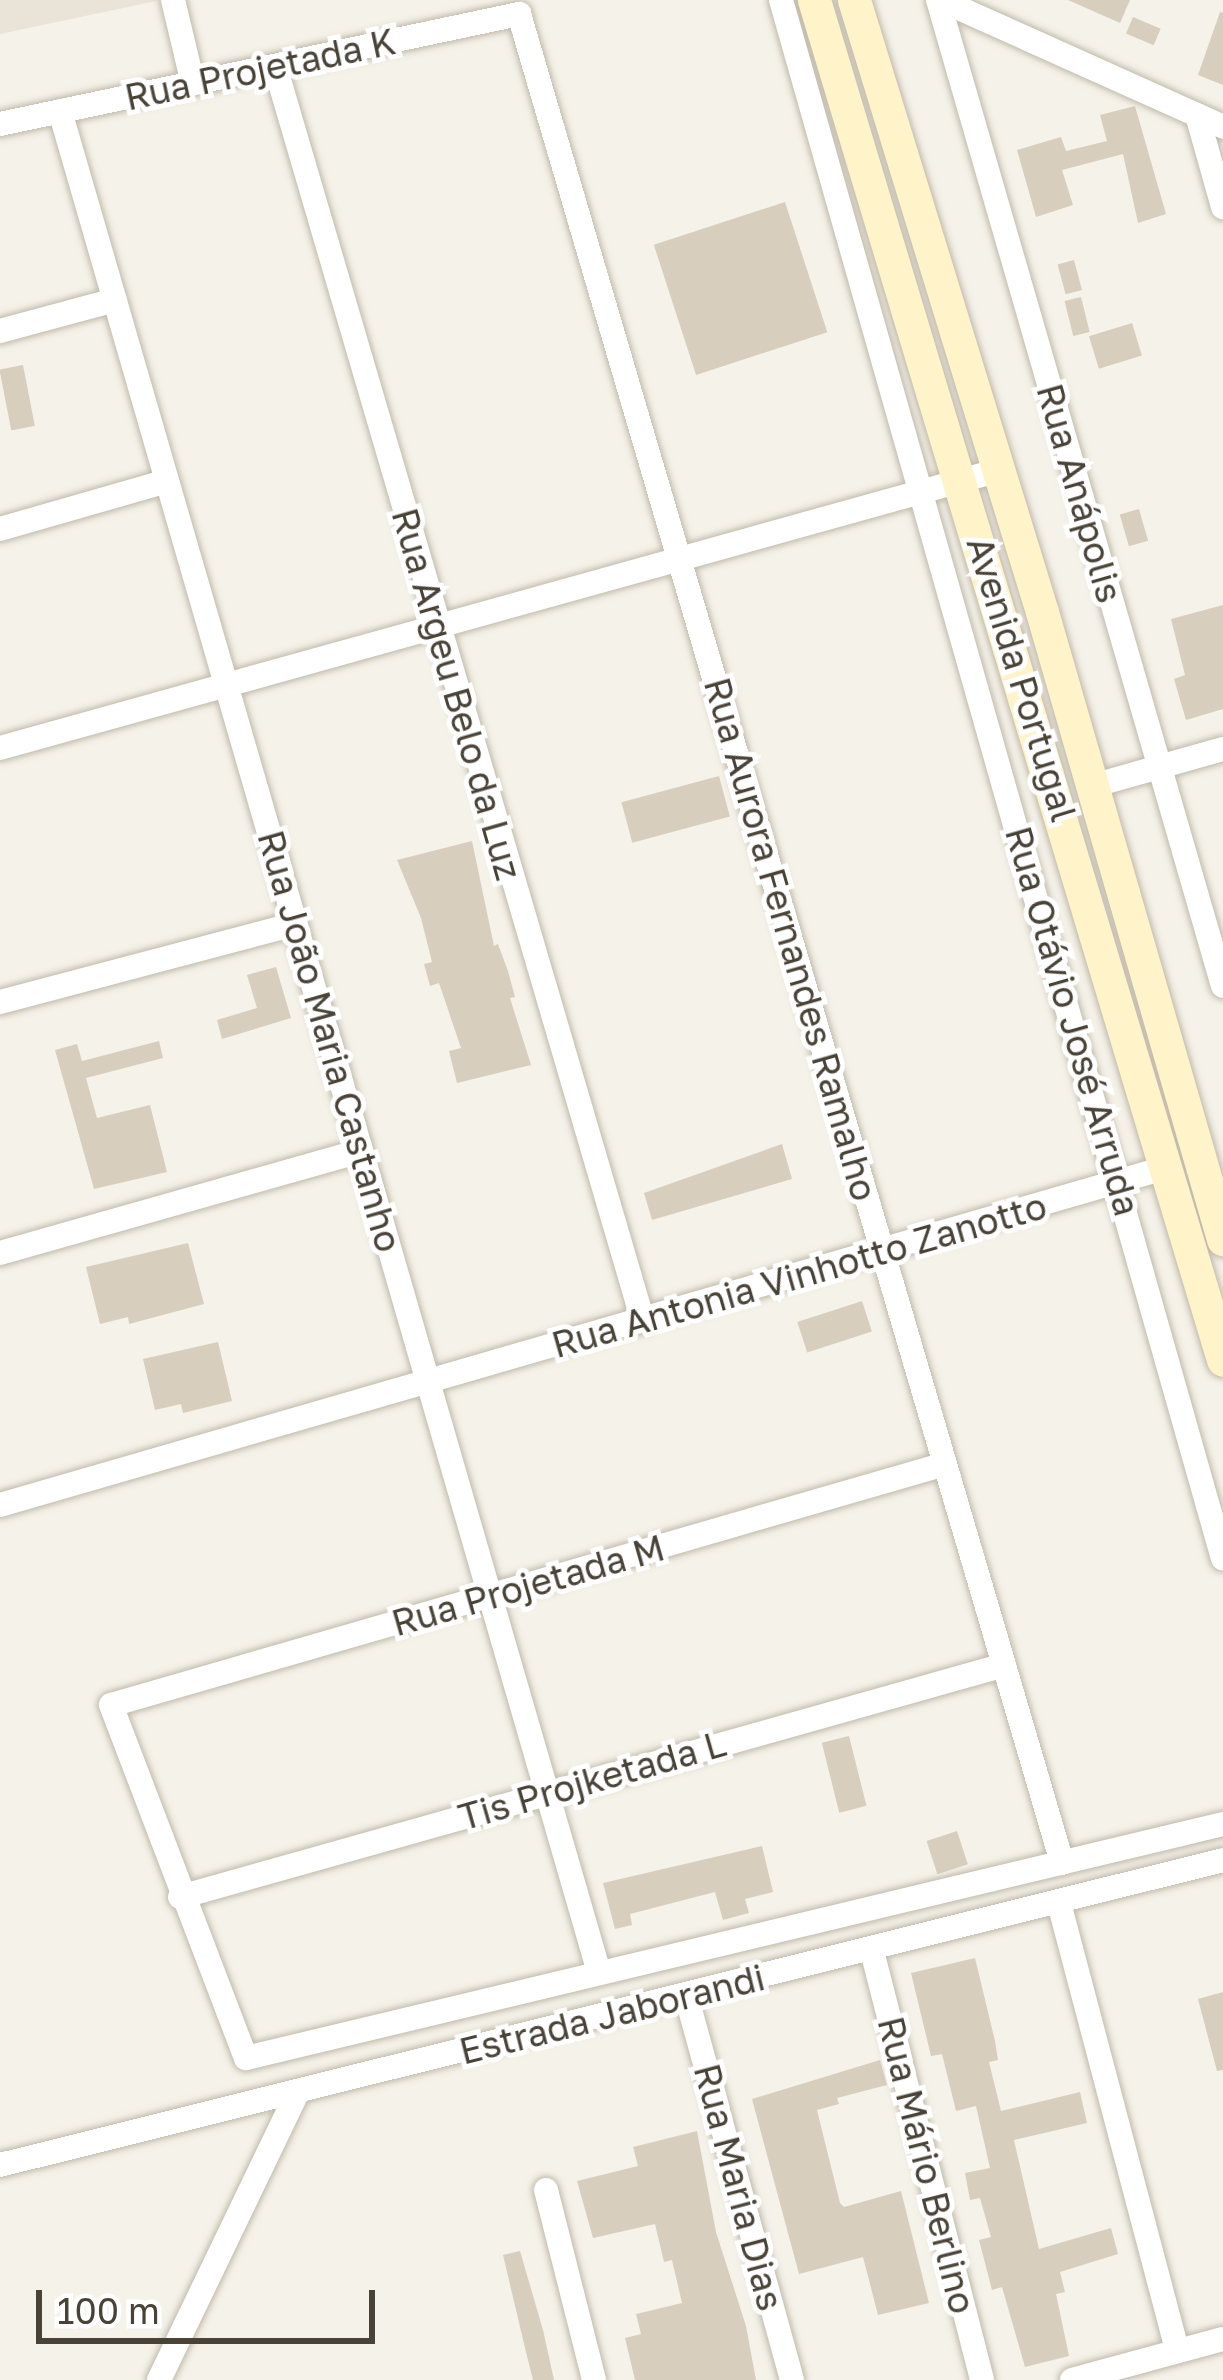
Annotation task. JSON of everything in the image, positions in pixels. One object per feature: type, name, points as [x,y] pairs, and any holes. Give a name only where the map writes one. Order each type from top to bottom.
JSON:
[{"type":"main road","name":"Avenida Portugal","points":[[814,0],[1223,1360]]},
{"type":"main road","name":"Avenida Portugal","points":[[854,0],[1000,470],[1223,1238]]},
{"type":"street","points":[[173,0],[193,84]]},
{"type":"street","name":"Rua Otávio José Arruda","points":[[781,0],[1223,1559]]},
{"type":"street","points":[[939,0],[1223,127]]},
{"type":"street","name":"Rua Anápolis","points":[[939,0],[1223,986]]},
{"type":"street","name":"Rua Projetada K","points":[[0,124],[519,14]]},
{"type":"street","name":"Rua Aurora Fernandes Ramalho","points":[[519,14],[1062,1863]]},
{"type":"street","name":"Rua Argeu Belo da Luz","points":[[275,66],[643,1321]]},
{"type":"street","name":"Rua João Maria Castanho","points":[[60,111],[599,1972]]},
{"type":"street","points":[[1197,115],[1223,207]]},
{"type":"street","points":[[0,331],[115,300]]},
{"type":"street","points":[[0,748],[678,555],[1000,470]]},
{"type":"street","points":[[0,529],[167,481]]},
{"type":"street","points":[[1092,786],[1223,748]]},
{"type":"street","points":[[0,1002],[296,924]]},
{"type":"street","points":[[0,1253],[362,1151]]},
{"type":"street","name":"Rua Antonia Vinhotto Zanotto","points":[[0,1505],[1168,1168]]},
{"type":"street","name":"Rua Projetada M","points":[[180,1897],[111,1705],[945,1464]]},
{"type":"street","name":"Tis Projketada L","points":[[180,1897],[1004,1665]]},
{"type":"street","points":[[180,1897],[246,2058],[1223,1824]]},
{"type":"street","name":"Estrada Jaborandi","points":[[0,2165],[1223,1860]]},
{"type":"street","points":[[1059,1903],[1177,2351]]},
{"type":"street","name":"Rua Mário Berlino","points":[[872,1951],[982,2380]]},
{"type":"street","name":"Rua Maria Dias","points":[[686,1995],[791,2380]]},
{"type":"street","points":[[160,2380],[297,2093]]},
{"type":"street","points":[[546,2190],[594,2380]]},
{"type":"street","points":[[1072,2380],[1223,2339]]},
{"type":"shaded area","points":[[0,0],[161,0],[0,34]]},
{"type":"building","points":[[1068,0],[1130,0],[1120,23]]},
{"type":"building","points":[[1223,13],[1223,85],[1198,75]]},
{"type":"building","points":[[1133,17],[1161,29],[1154,45],[1126,34]]},
{"type":"building","points":[[1135,106],[1166,214],[1138,223],[1123,154],[1062,170],[1073,205],[1036,217],[1017,150],[1061,137],[1066,151],[1107,141],[1100,115]]},
{"type":"building","points":[[785,202],[827,332],[696,375],[654,245]]},
{"type":"building","points":[[1074,260],[1082,290],[1066,294],[1058,264]]},
{"type":"building","points":[[1081,297],[1090,332],[1073,336],[1065,301]]},
{"type":"building","points":[[1132,323],[1142,356],[1099,369],[1089,336]]},
{"type":"building","points":[[23,365],[35,426],[11,430],[0,369]]},
{"type":"building","points":[[1139,509],[1148,541],[1129,546],[1120,515]]},
{"type":"building","points":[[1223,605],[1223,709],[1186,720],[1174,679],[1185,675],[1171,619]]},
{"type":"building","points":[[719,776],[730,817],[632,843],[621,802]]},
{"type":"building","points":[[472,841],[494,946],[498,944],[508,971],[515,997],[510,998],[531,1065],[457,1083],[449,1051],[461,1048],[439,983],[430,986],[424,964],[432,962],[421,918],[397,860]]},
{"type":"building","points":[[276,967],[291,1018],[222,1039],[217,1020],[257,1008],[247,975]]},
{"type":"building","points":[[159,1041],[163,1058],[86,1078],[97,1118],[150,1105],[167,1172],[94,1189],[55,1050],[77,1044],[82,1061]]},
{"type":"building","points":[[782,1144],[792,1179],[652,1220],[644,1193]]},
{"type":"building","points":[[188,1243],[204,1304],[129,1324],[128,1317],[100,1324],[86,1267]]},
{"type":"building","points":[[862,1301],[872,1331],[807,1352],[797,1322]]},
{"type":"building","points":[[218,1342],[232,1401],[183,1413],[181,1404],[155,1410],[143,1359]]},
{"type":"building","points":[[849,1736],[866,1806],[839,1813],[822,1743]]},
{"type":"building","points":[[957,1831],[968,1864],[937,1874],[927,1841]]},
{"type":"building","points":[[762,1846],[773,1892],[745,1899],[749,1913],[723,1920],[715,1892],[630,1914],[632,1925],[615,1929],[603,1883]]},
{"type":"building","points":[[975,1958],[995,2041],[998,2060],[989,2062],[1001,2111],[1080,2092],[1087,2123],[1014,2140],[1039,2249],[1111,2228],[1118,2254],[1060,2272],[1065,2292],[1056,2294],[1069,2356],[1025,2367],[1002,2287],[992,2290],[979,2240],[991,2237],[980,2198],[970,2200],[965,2173],[990,2168],[976,2106],[956,2111],[942,2054],[931,2056],[911,1973]]},
{"type":"building","points":[[1223,1992],[1223,2070],[1217,2071],[1198,1999]]},
{"type":"building","points":[[880,2060],[887,2085],[837,2098],[839,2104],[817,2110],[844,2207],[901,2191],[929,2303],[878,2315],[863,2257],[799,2274],[752,2099]]},
{"type":"building","points":[[697,2131],[716,2232],[746,2326],[756,2380],[635,2380],[625,2338],[641,2334],[636,2314],[682,2303],[672,2260],[664,2262],[655,2224],[593,2238],[577,2181],[638,2166],[633,2147]]},
{"type":"building","points":[[520,2251],[554,2380],[533,2380],[503,2255]]}]
